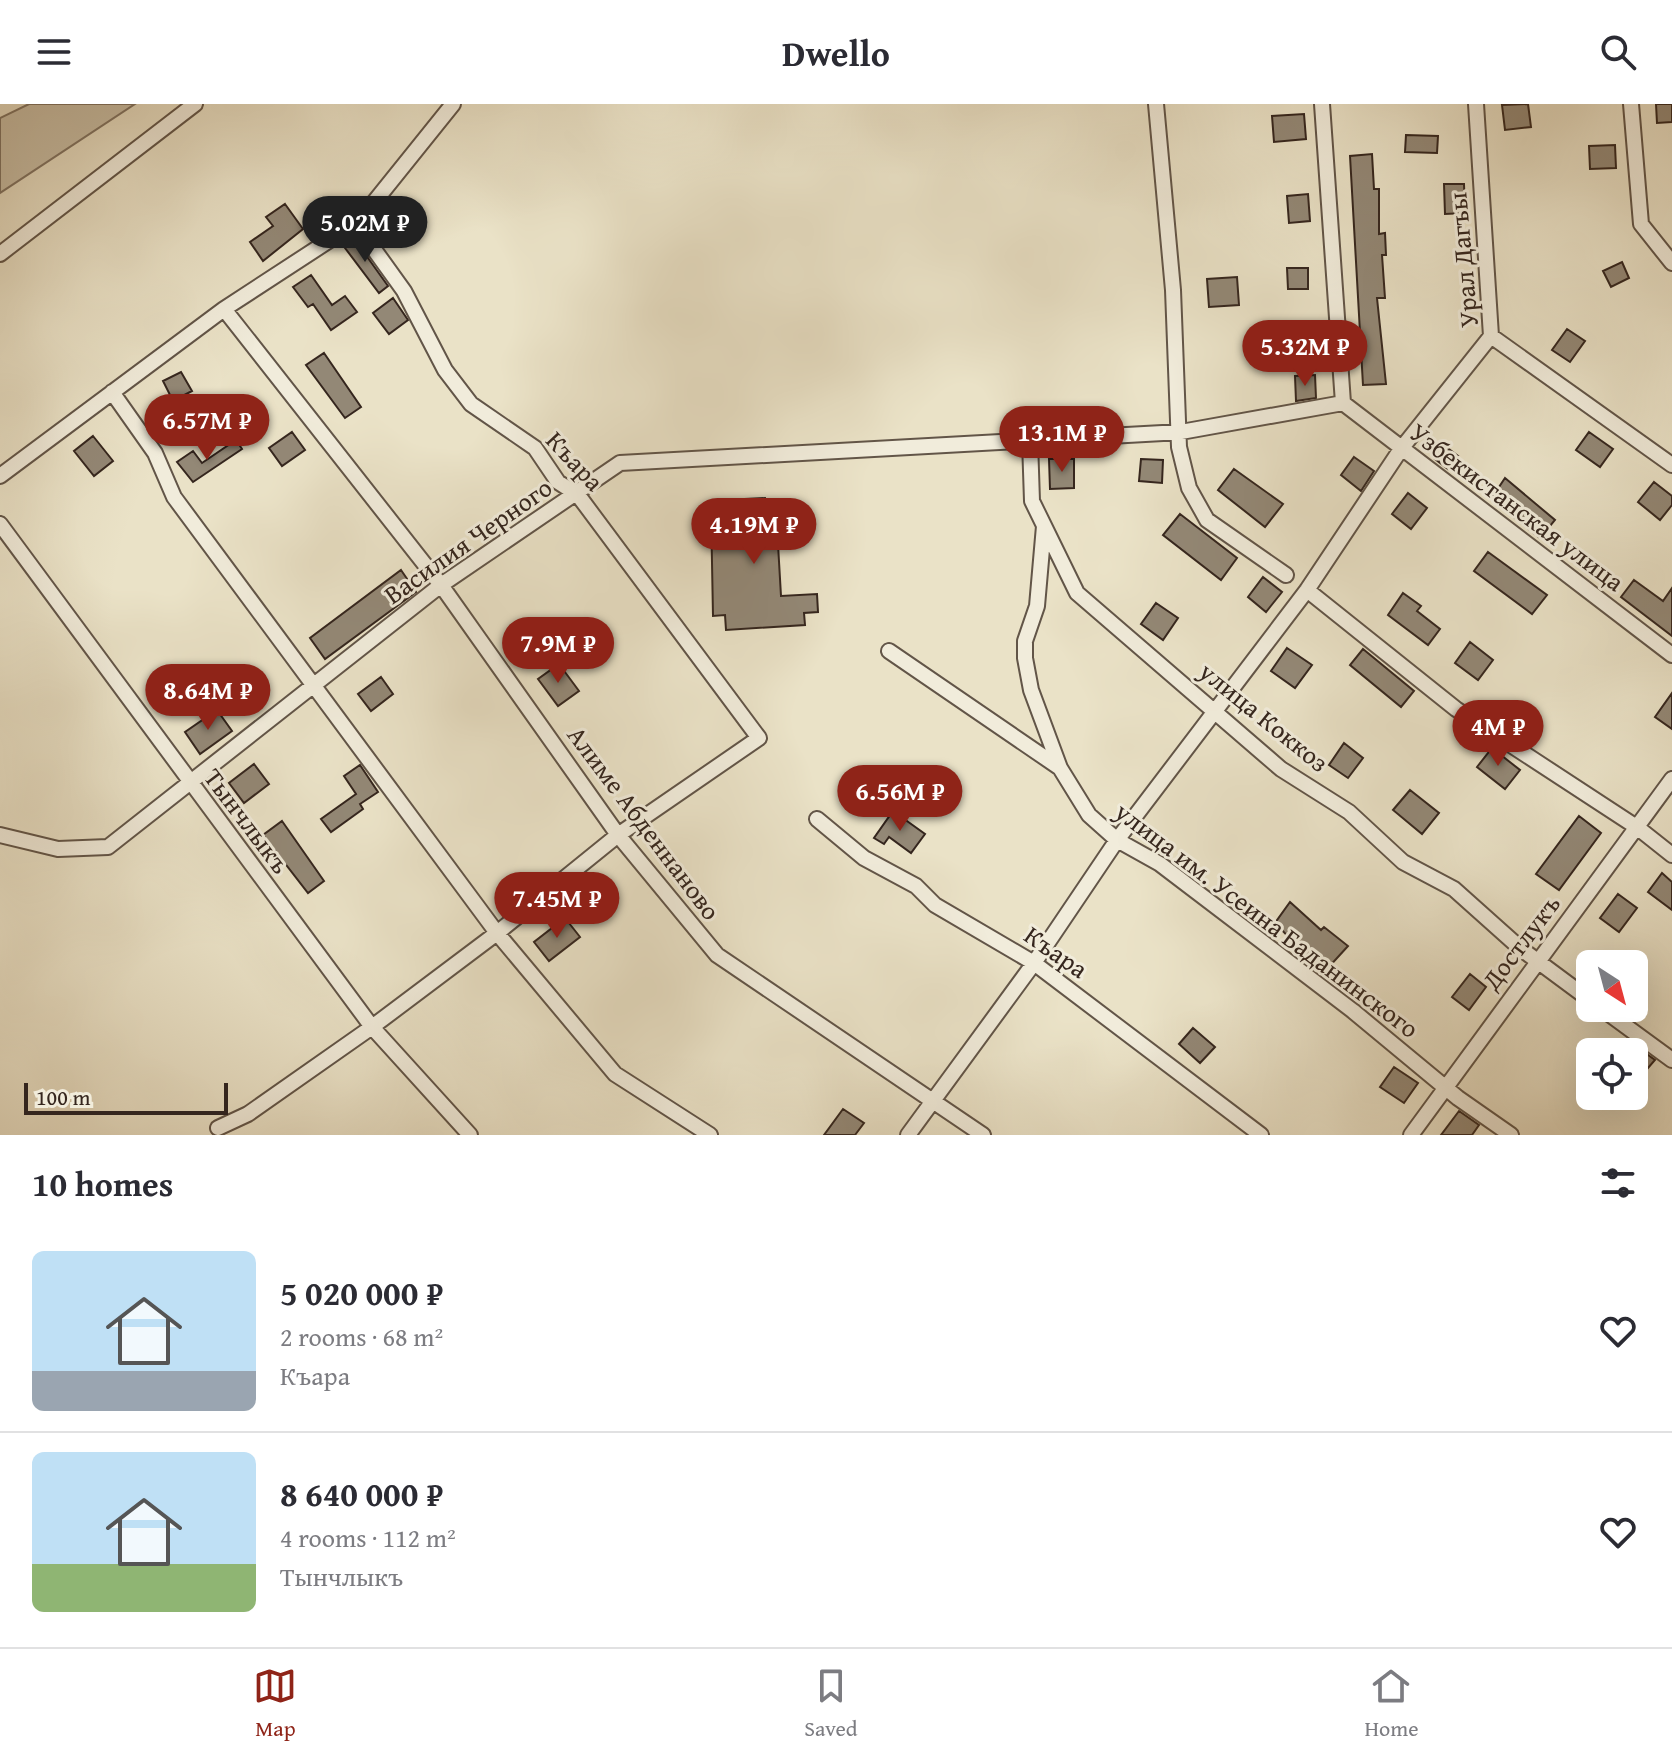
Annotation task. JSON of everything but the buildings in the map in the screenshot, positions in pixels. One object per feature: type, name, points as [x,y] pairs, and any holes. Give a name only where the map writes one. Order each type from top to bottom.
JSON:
[{"type":"street","points":[[0,254],[195,104]]},
{"type":"street","points":[[0,476],[224,309],[359,221],[453,104]]},
{"type":"street","points":[[1156,104],[1173,290],[1181,432],[1179,447],[1189,488],[1202,513],[1286,575]]},
{"type":"street","points":[[1322,104],[1343,403]]},
{"type":"street","name":"Урал Дагъы","points":[[1476,104],[1491,336],[1672,465]]},
{"type":"street","points":[[1631,104],[1641,224],[1672,263]]},
{"type":"street","name":"Къара","points":[[359,221],[368,241],[404,291],[445,370],[471,404],[535,448],[558,482],[578,495],[759,738],[618,835]]},
{"type":"street","name":"Алиме Абденнаново","points":[[224,309],[441,585],[618,835],[717,955],[983,1135]]},
{"type":"street","points":[[908,1135],[1034,963],[1117,840],[1307,590],[1401,449],[1491,336]]},
{"type":"street","points":[[112,392],[155,453],[174,497],[497,933],[615,1074],[710,1135]]},
{"type":"street","name":"Василия Черного","points":[[0,835],[58,849],[108,847],[441,585],[578,495],[620,463],[1181,432],[1343,403]]},
{"type":"street","name":"Узбекистанская улица","points":[[1343,403],[1672,655]]},
{"type":"street","name":"улица Коккоз","points":[[1030,441],[1032,501],[1077,593],[1281,769],[1349,812],[1403,862],[1454,889],[1520,948],[1576,989]]},
{"type":"street","name":"Тынчлыкъ","points":[[0,524],[189,784],[372,1027],[470,1135]]},
{"type":"street","points":[[1044,526],[1037,606],[1025,641],[1025,658],[1031,690],[1060,768]]},
{"type":"street","points":[[1307,590],[1456,709],[1638,828],[1672,855]]},
{"type":"street","name":"улица им. Усеина Баданинского","points":[[889,651],[1060,768],[1089,815],[1117,840],[1160,864],[1511,1135]]},
{"type":"street","name":"Достлукъ","points":[[1411,1135],[1672,779]]},
{"type":"street","name":"Къара","points":[[817,819],[864,858],[916,886],[935,905],[1034,963],[1261,1135]]},
{"type":"street","points":[[218,1128],[248,1114],[372,1027],[497,933],[618,835]]},
{"type":"street","points":[[1620,1022],[1672,1060]]},
{"type":"shaded area","points":[[29,104],[135,104],[0,193],[0,118]]}]
